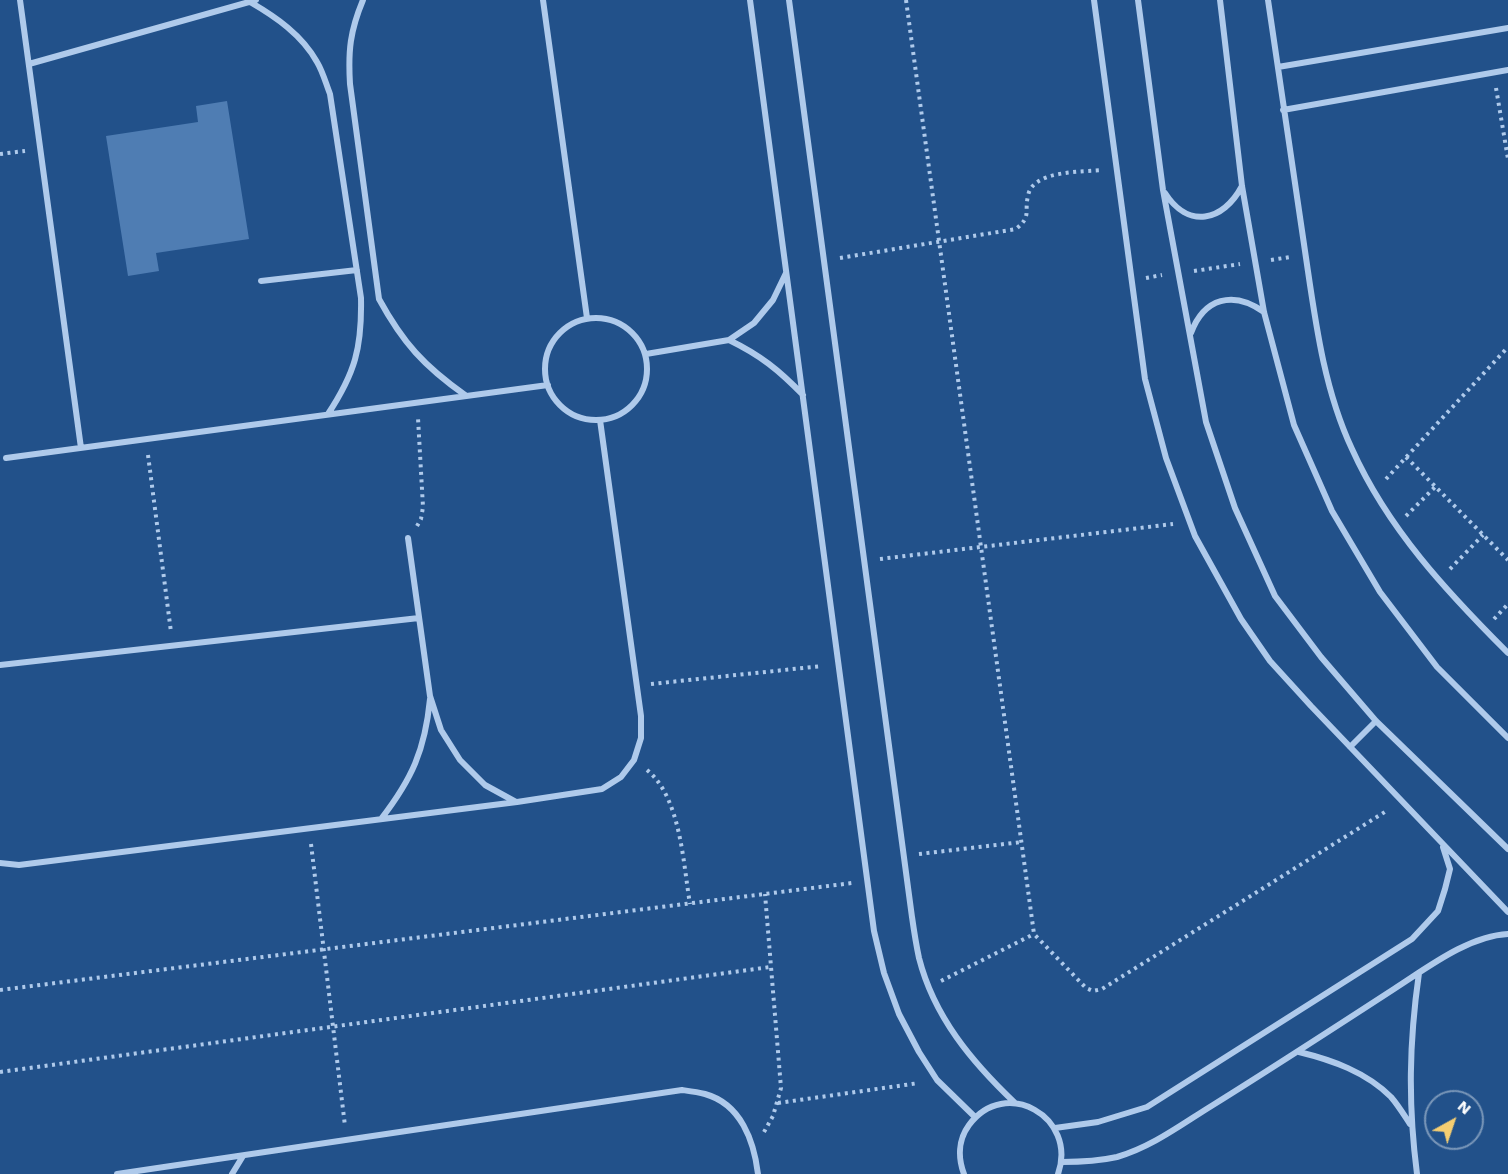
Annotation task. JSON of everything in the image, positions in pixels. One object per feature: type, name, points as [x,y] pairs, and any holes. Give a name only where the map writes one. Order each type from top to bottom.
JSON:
[{"type":"street","points":[[20,0],[81,448]]},
{"type":"street","points":[[363,0],[355,19],[348,51],[350,84],[379,299],[395,328],[415,354],[439,377],[466,396]]},
{"type":"street","points":[[543,0],[587,318]]},
{"type":"street","points":[[750,0],[874,931],[884,973],[899,1014],[937,1080],[975,1117]]},
{"type":"street","points":[[789,0],[920,960],[935,1000],[956,1038],[983,1072],[1015,1103]]},
{"type":"street","points":[[1094,0],[1145,379],[1166,458],[1195,536],[1241,619],[1270,661],[1508,912]]},
{"type":"street","points":[[1138,0],[1163,190],[1206,422],[1235,508],[1275,596],[1321,657],[1376,721],[1508,849]]},
{"type":"street","points":[[1220,0],[1242,186],[1255,262],[1264,312],[1294,425],[1332,511],[1380,592],[1437,667],[1508,738]]},
{"type":"street","points":[[1268,0],[1317,329],[1330,390],[1351,448],[1396,527],[1439,581],[1508,652]]},
{"type":"street","points":[[29,64],[253,1],[299,38],[317,63],[330,94],[361,298],[362,329],[356,360],[345,388],[328,414]]},
{"type":"street","points":[[1278,67],[1508,28]]},
{"type":"street","points":[[1284,110],[1508,70]]},
{"type":"street","points":[[1163,190],[1173,204],[1187,214],[1204,217],[1221,212],[1234,201],[1242,186]]},
{"type":"street","points":[[261,281],[357,270]]},
{"type":"street","points":[[646,354],[729,340],[754,322],[773,300],[786,273]]},
{"type":"street","points":[[1191,334],[1197,319],[1207,308],[1221,301],[1236,299],[1251,303],[1264,312]]},
{"type":"street","points":[[587,318],[612,319],[623,324],[637,337],[646,354],[648,372],[644,390],[633,405],[618,416],[600,420],[578,417],[559,404],[548,385],[545,373],[549,348],[555,337],[574,322],[587,318]]},
{"type":"street","points":[[729,340],[757,354],[781,372],[803,395]]},
{"type":"street","points":[[6,458],[548,385]]},
{"type":"street","points":[[0,863],[19,865],[517,802],[602,789],[621,777],[634,760],[641,738],[638,685],[600,420]]},
{"type":"street","points":[[408,538],[430,696],[441,730],[460,760],[485,785],[517,802]]},
{"type":"street","points":[[0,665],[419,618]]},
{"type":"street","points":[[381,819],[402,792],[417,762],[427,729],[430,696]]},
{"type":"street","points":[[1350,747],[1376,721]]},
{"type":"street","points":[[1055,1128],[1098,1122],[1148,1107],[1413,939],[1438,911],[1445,889],[1450,869],[1442,843]]},
{"type":"street","points":[[1062,1162],[1087,1162],[1117,1157],[1150,1144],[1473,941],[1496,934],[1508,934]]},
{"type":"street","points":[[1417,1174],[1411,1125],[1411,1048],[1419,973]]},
{"type":"street","points":[[1299,1052],[1332,1060],[1364,1076],[1391,1097],[1411,1125]]},
{"type":"street","points":[[117,1174],[137,1173],[682,1090],[707,1094],[729,1107],[746,1126],[755,1150],[758,1174]]},
{"type":"street","points":[[964,1174],[960,1165],[960,1147],[965,1131],[975,1117],[1000,1104],[1015,1103],[1031,1107],[1044,1115],[1055,1128],[1060,1139],[1062,1162],[1058,1174]]},
{"type":"street","points":[[232,1174],[243,1156]]},
{"type":"path","points":[[906,0],[1022,842],[1031,927],[1034,934],[1086,988],[1093,991],[1102,989],[1402,801]]},
{"type":"path","points":[[1493,72],[1508,159]]},
{"type":"path","points":[[0,154],[41,149]]},
{"type":"path","points":[[824,260],[1016,229],[1026,218],[1027,196],[1030,189],[1042,178],[1116,169]]},
{"type":"path","points":[[1132,280],[1306,255]]},
{"type":"path","points":[[1374,492],[1508,347]]},
{"type":"path","points":[[408,538],[422,515],[417,403]]},
{"type":"path","points":[[146,439],[172,646]]},
{"type":"path","points":[[1406,457],[1508,560]]},
{"type":"path","points":[[1396,527],[1435,487]]},
{"type":"path","points":[[864,561],[1190,522]]},
{"type":"path","points":[[1439,581],[1483,535]]},
{"type":"path","points":[[638,685],[839,664]]},
{"type":"path","points":[[634,760],[662,787],[671,804],[690,904]]},
{"type":"path","points":[[309,828],[347,1140]]},
{"type":"path","points":[[904,856],[1022,842]]},
{"type":"path","points":[[0,990],[868,881]]},
{"type":"path","points":[[755,1150],[778,1103],[781,1088],[765,894]]},
{"type":"path","points":[[930,987],[1034,934]]},
{"type":"path","points":[[0,1072],[770,968]]},
{"type":"path","points":[[778,1103],[937,1080]]},
{"type":"building","points":[[227,101],[249,239],[156,253],[159,271],[128,276],[106,136],[198,122],[196,106]]}]
